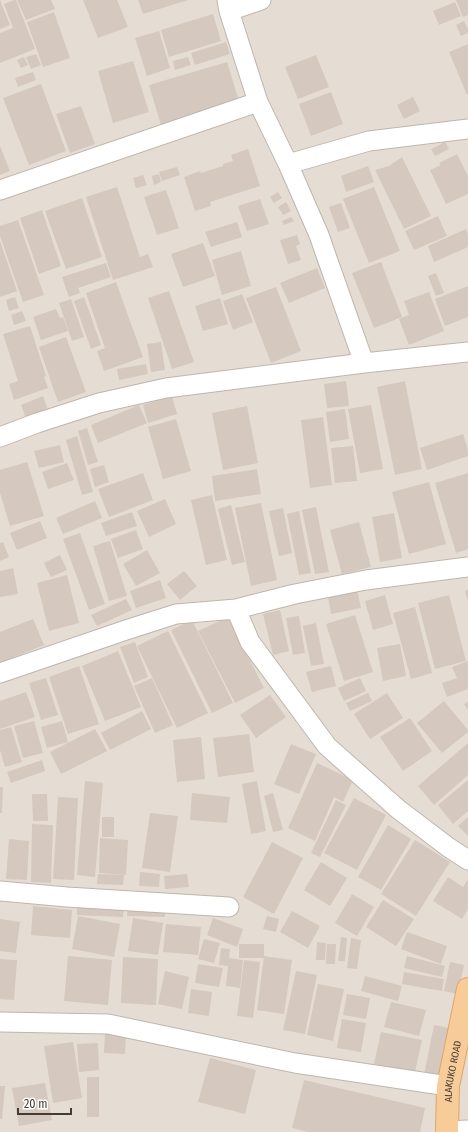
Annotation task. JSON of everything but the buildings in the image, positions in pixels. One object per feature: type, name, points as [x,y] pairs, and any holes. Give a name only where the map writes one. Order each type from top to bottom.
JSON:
[{"type":"main road","name":"ALAKUKO ROAD","points":[[454,1131],[448,1086],[468,989]]},
{"type":"street","points":[[261,0],[228,6],[258,102],[288,164],[310,216],[327,258],[364,363]]},
{"type":"street","points":[[0,190],[258,102]]},
{"type":"street","points":[[288,164],[369,141],[468,129]]},
{"type":"street","points":[[0,436],[99,403],[166,388],[364,363],[468,352]]},
{"type":"street","points":[[0,673],[176,614],[236,609],[295,594],[366,580],[468,567]]},
{"type":"street","points":[[236,609],[250,642],[327,746],[398,809],[448,847],[468,860]]},
{"type":"street","points":[[0,891],[67,897],[229,907]]},
{"type":"street","points":[[0,1022],[108,1024],[295,1063],[448,1086]]},
{"type":"shaded area","points":[[0,0],[468,0],[468,1132],[0,1132]]}]
